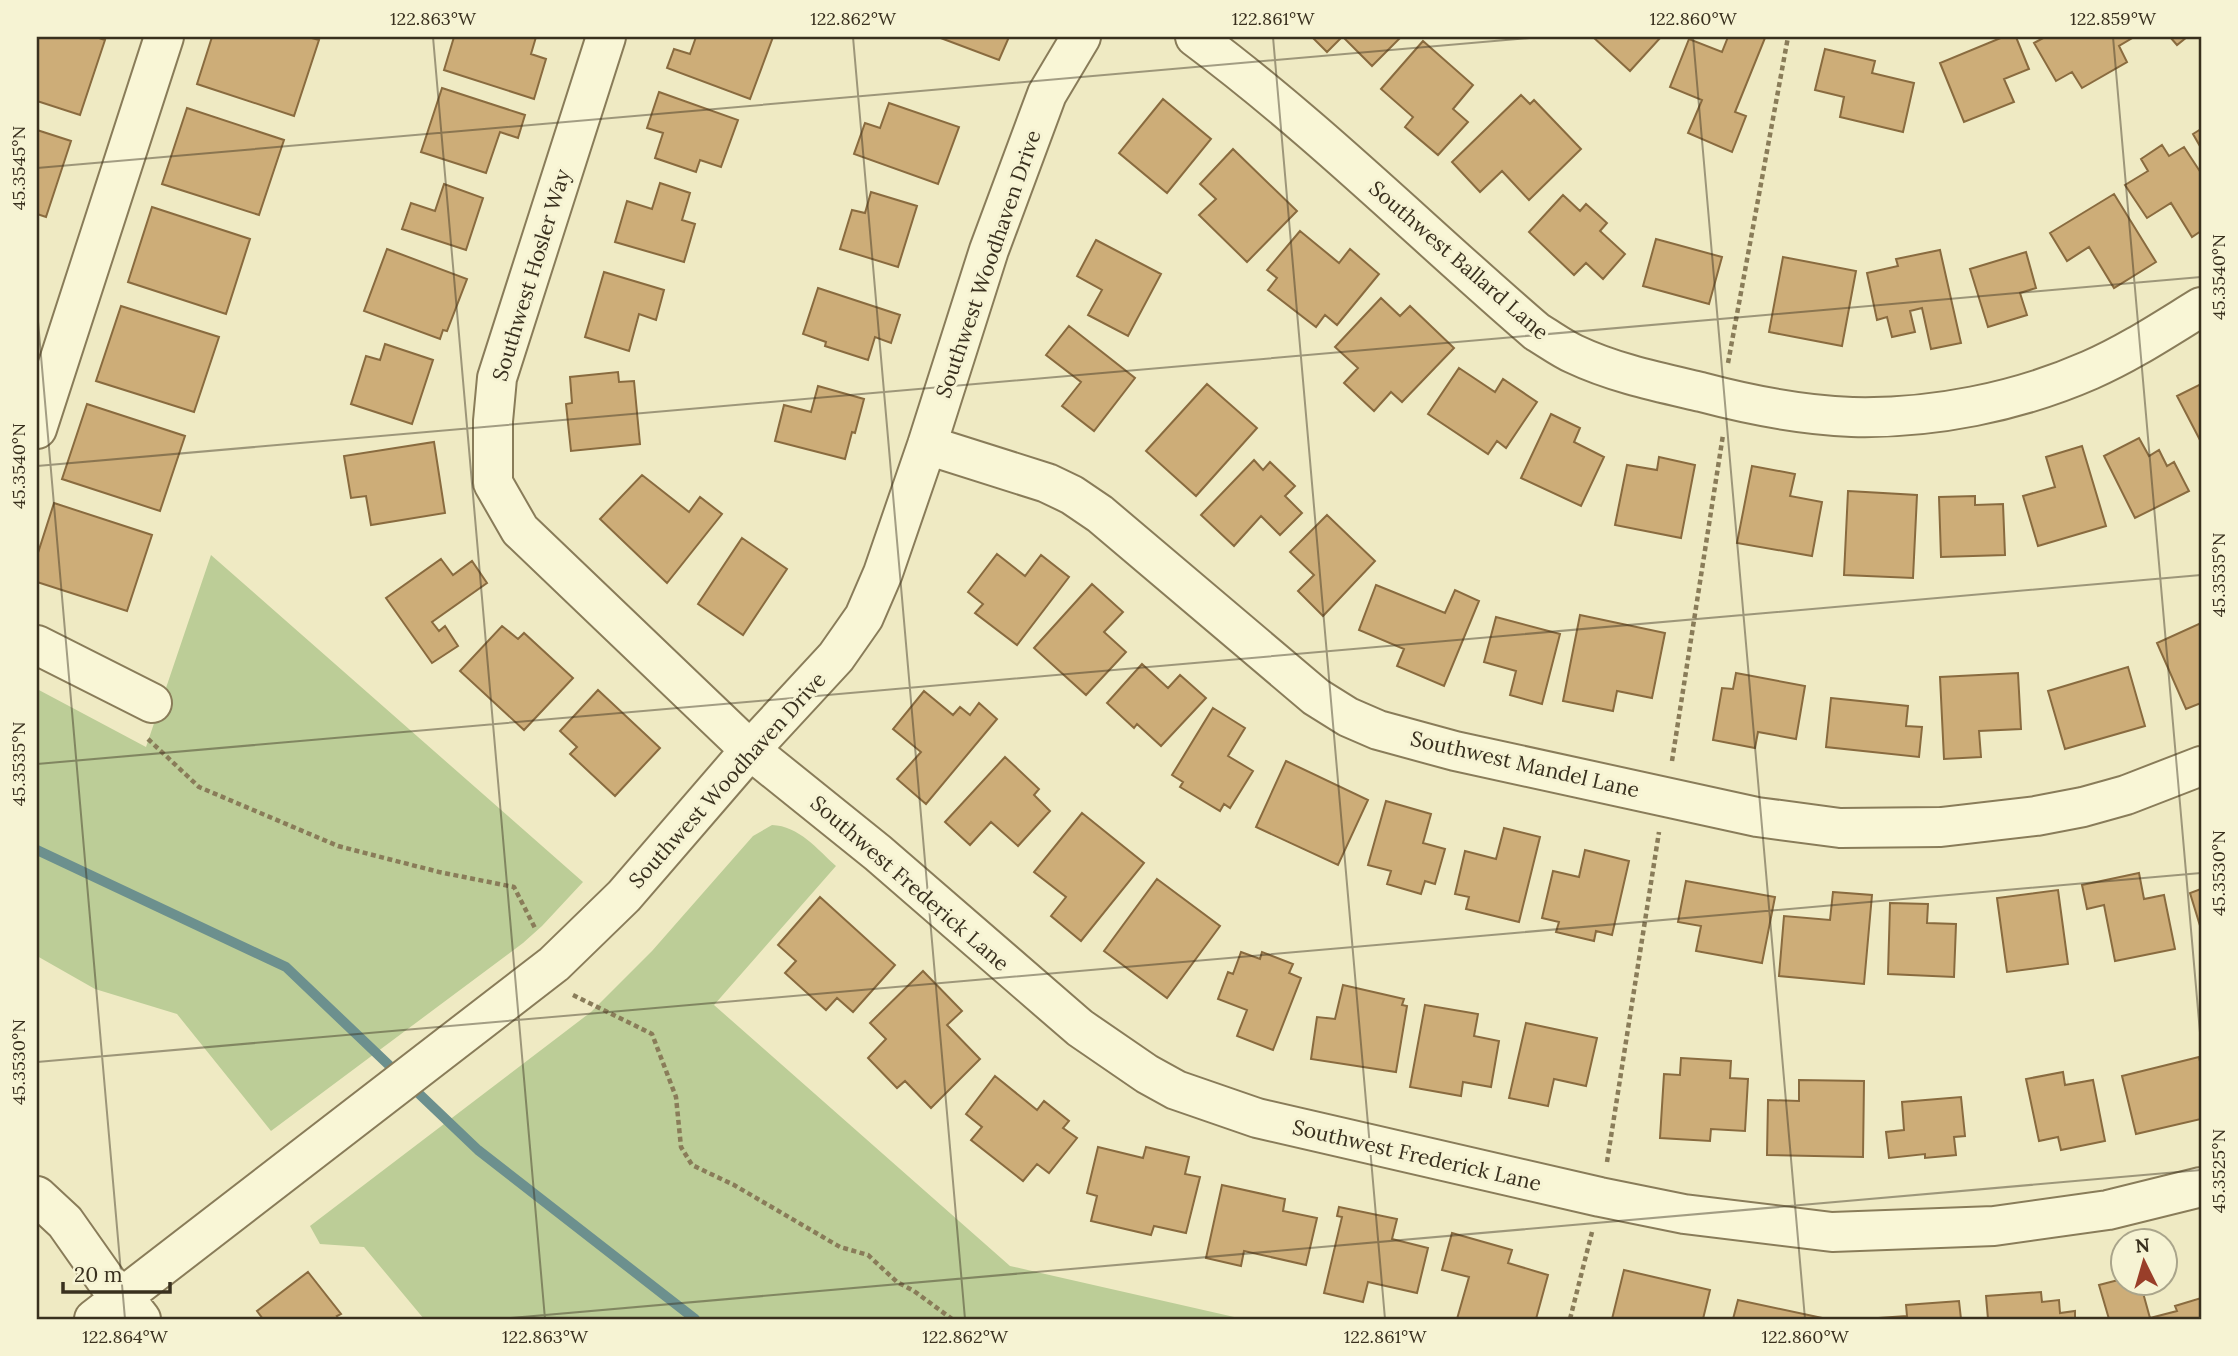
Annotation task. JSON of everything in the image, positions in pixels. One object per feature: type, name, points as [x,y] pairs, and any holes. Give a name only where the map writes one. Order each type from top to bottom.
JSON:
[{"type":"street","points":[[37,429],[164,37]]},
{"type":"street","name":"Southwest Hosler Way","points":[[606,37],[497,378],[493,421],[493,483],[520,530],[750,750]]},
{"type":"street","name":"Southwest Woodhaven Drive","points":[[94,1319],[132,1308],[554,964],[624,895],[750,750],[836,657],[864,617],[883,573],[989,250],[1047,94],[1081,37]]},
{"type":"street","name":"Southwest Ballard Lane","points":[[1195,37],[1232,64],[1319,137],[1537,332],[1573,353],[1644,379],[1726,399],[1806,413],[1864,417],[1946,411],[1999,401],[2090,370],[2201,307]]},
{"type":"street","name":"Southwest Mandel Lane","points":[[927,445],[1046,483],[1072,495],[1100,514],[1317,697],[1348,717],[1378,730],[1455,751],[1757,817],[1840,828],[1870,829],[1941,827],[2047,813],[2126,794],[2201,766]]},
{"type":"street","points":[[37,645],[147,718]]},
{"type":"street","name":"Southwest Frederick Lane","points":[[750,750],[878,853],[1080,1028],[1147,1074],[1176,1090],[1257,1118],[1684,1214],[1832,1232],[1994,1226],[2108,1210],[2201,1187]]},
{"type":"street","points":[[37,1196],[65,1222],[108,1283],[132,1308]]},
{"type":"path","points":[[1728,365],[1788,37]]},
{"type":"path","points":[[1671,768],[1724,428]]},
{"type":"path","points":[[147,718],[199,787],[338,846],[439,872],[514,887],[533,925]]},
{"type":"path","points":[[1606,1167],[1660,825]]},
{"type":"path","points":[[574,997],[652,1034],[676,1097],[681,1147],[692,1166],[734,1185],[840,1247],[868,1255],[897,1282],[952,1319]]},
{"type":"path","points":[[1570,1319],[1594,1222]]},
{"type":"green space","points":[[211,555],[583,882],[523,943],[271,1131],[177,1014],[95,989],[37,956],[37,689],[146,747]]},
{"type":"green space","points":[[772,825],[791,829],[799,834],[836,866],[714,1005],[1010,1266],[1243,1319],[424,1319],[364,1247],[320,1244],[310,1226],[591,1012],[652,951],[753,836]]},
{"type":"building","points":[[37,37],[96,37],[105,40],[80,115],[37,101]]},
{"type":"building","points":[[212,37],[308,37],[319,40],[294,116],[197,84]]},
{"type":"building","points":[[454,37],[536,37],[531,54],[546,59],[534,99],[444,70]]},
{"type":"building","points":[[696,37],[773,37],[750,99],[667,68],[674,49],[690,54]]},
{"type":"building","points":[[938,37],[1009,37],[999,60]]},
{"type":"building","points":[[1312,37],[1342,37],[1327,52]]},
{"type":"building","points":[[1343,37],[1401,37],[1372,66]]},
{"type":"building","points":[[1593,37],[1661,37],[1630,71]]},
{"type":"building","points":[[1728,37],[1765,38],[1735,112],[1746,116],[1732,152],[1688,133],[1702,100],[1670,87],[1689,39],[1722,52]]},
{"type":"building","points":[[2003,37],[2016,37],[2029,69],[2004,79],[2014,102],[1964,122],[1940,63]]},
{"type":"building","points":[[2045,37],[2134,37],[2119,46],[2127,62],[2082,88],[2072,72],[2056,81],[2034,43]]},
{"type":"building","points":[[2170,37],[2187,37],[2177,45]]},
{"type":"building","points":[[1423,41],[1473,85],[1453,109],[1468,122],[1438,155],[1405,127],[1413,117],[1381,89]]},
{"type":"building","points":[[1825,49],[1875,61],[1872,73],[1914,83],[1903,132],[1840,117],[1844,97],[1815,90]]},
{"type":"building","points":[[442,88],[525,115],[518,138],[500,132],[486,173],[421,152]]},
{"type":"building","points":[[659,92],[738,120],[721,167],[700,160],[696,172],[655,158],[663,133],[647,128]]},
{"type":"building","points":[[1521,95],[1530,104],[1534,100],[1581,149],[1529,200],[1502,171],[1480,192],[1452,162]]},
{"type":"building","points":[[1163,99],[1211,139],[1167,193],[1119,153]]},
{"type":"building","points":[[889,103],[959,127],[938,184],[854,154],[865,123],[880,128]]},
{"type":"building","points":[[187,108],[284,140],[259,215],[162,184]]},
{"type":"building","points":[[2201,129],[2201,148],[2193,134]]},
{"type":"building","points":[[37,130],[71,141],[46,217],[37,214]]},
{"type":"building","points":[[2162,145],[2169,156],[2184,147],[2201,173],[2201,231],[2192,237],[2171,203],[2147,218],[2125,185],[2148,171],[2141,159]]},
{"type":"building","points":[[1233,149],[1297,211],[1247,262],[1199,215],[1216,199],[1200,184]]},
{"type":"building","points":[[660,183],[690,193],[682,220],[695,224],[684,262],[615,242],[627,201],[652,209]]},
{"type":"building","points":[[444,184],[483,198],[466,250],[402,229],[411,203],[435,211]]},
{"type":"building","points":[[871,192],[917,206],[898,267],[840,249],[852,210],[865,213]]},
{"type":"building","points":[[2114,194],[2156,262],[2114,288],[2089,247],[2067,261],[2050,233]]},
{"type":"building","points":[[1563,195],[1580,211],[1586,204],[1607,223],[1600,231],[1625,254],[1603,279],[1586,263],[1574,275],[1529,232]]},
{"type":"building","points":[[152,207],[250,239],[226,314],[128,282]]},
{"type":"building","points":[[1300,231],[1339,263],[1350,249],[1379,274],[1337,325],[1325,315],[1316,327],[1268,290],[1277,278],[1267,270]]},
{"type":"building","points":[[1656,239],[1722,257],[1709,304],[1643,286]]},
{"type":"building","points":[[1096,240],[1161,274],[1128,336],[1088,315],[1102,290],[1077,276]]},
{"type":"building","points":[[387,249],[467,279],[447,331],[443,330],[440,339],[364,311]]},
{"type":"building","points":[[1940,250],[1961,343],[1931,349],[1922,308],[1910,311],[1915,332],[1892,337],[1887,317],[1877,320],[1867,273],[1898,266],[1896,259]]},
{"type":"building","points":[[2026,252],[2036,288],[2020,293],[2027,315],[1988,327],[1970,269]]},
{"type":"building","points":[[1783,257],[1856,271],[1842,346],[1769,332]]},
{"type":"building","points":[[604,272],[664,290],[656,320],[639,314],[629,351],[585,337]]},
{"type":"building","points":[[818,288],[900,315],[891,343],[875,337],[868,360],[825,346],[826,342],[803,334]]},
{"type":"building","points":[[1381,298],[1400,316],[1410,306],[1454,348],[1402,402],[1391,392],[1374,411],[1344,383],[1358,368],[1335,347]]},
{"type":"building","points":[[121,306],[219,337],[194,412],[96,381]]},
{"type":"building","points":[[1069,326],[1135,378],[1094,431],[1062,406],[1081,382],[1046,355]]},
{"type":"building","points":[[385,344],[433,360],[412,424],[351,404],[366,356],[380,360]]},
{"type":"building","points":[[1459,368],[1495,392],[1503,379],[1537,402],[1506,448],[1497,441],[1488,454],[1428,414]]},
{"type":"building","points":[[618,372],[619,382],[634,381],[640,444],[571,451],[566,404],[572,403],[570,377]]},
{"type":"building","points":[[1207,384],[1257,428],[1196,496],[1146,451]]},
{"type":"building","points":[[2201,384],[2201,442],[2177,396]]},
{"type":"building","points":[[818,386],[864,399],[845,459],[775,441],[784,405],[811,412]]},
{"type":"building","points":[[87,404],[185,436],[160,511],[62,479]]},
{"type":"building","points":[[1551,414],[1580,428],[1574,442],[1604,457],[1581,506],[1521,478]]},
{"type":"building","points":[[2139,438],[2149,456],[2159,450],[2167,466],[2174,462],[2189,491],[2135,518],[2104,456]]},
{"type":"building","points":[[434,442],[445,513],[371,525],[366,496],[351,498],[344,456]]},
{"type":"building","points":[[2082,446],[2106,526],[2038,546],[2023,496],[2055,487],[2046,457]]},
{"type":"building","points":[[1659,457],[1695,465],[1681,538],[1615,525],[1627,465],[1657,470]]},
{"type":"building","points":[[1254,460],[1263,470],[1270,462],[1295,486],[1285,496],[1302,513],[1280,535],[1261,516],[1234,546],[1201,515]]},
{"type":"building","points":[[1752,466],[1795,474],[1790,496],[1822,502],[1812,556],[1737,543]]},
{"type":"building","points":[[642,475],[689,512],[700,497],[722,514],[667,583],[600,519]]},
{"type":"building","points":[[1848,491],[1917,495],[1913,578],[1844,575]]},
{"type":"building","points":[[1975,496],[1975,505],[2003,504],[2005,555],[1941,557],[1939,497]]},
{"type":"building","points":[[54,503],[152,535],[127,611],[37,582],[37,556]]},
{"type":"building","points":[[1327,515],[1375,561],[1323,616],[1298,591],[1314,575],[1290,552]]},
{"type":"building","points":[[742,538],[787,569],[743,635],[698,604]]},
{"type":"building","points":[[997,554],[1025,576],[1041,555],[1069,577],[1017,645],[975,613],[983,604],[968,592]]},
{"type":"building","points":[[441,559],[453,575],[472,561],[487,583],[432,622],[439,631],[445,626],[458,646],[432,663],[386,598]]},
{"type":"building","points":[[1092,584],[1123,612],[1104,632],[1126,652],[1086,695],[1034,648]]},
{"type":"building","points":[[1376,585],[1445,613],[1455,590],[1479,601],[1444,686],[1397,666],[1404,649],[1359,630]]},
{"type":"building","points":[[1580,615],[1665,633],[1652,698],[1617,691],[1613,711],[1563,701]]},
{"type":"building","points":[[1496,617],[1560,634],[1542,704],[1510,695],[1516,671],[1484,662]]},
{"type":"building","points":[[2201,623],[2201,703],[2186,709],[2157,643]]},
{"type":"building","points":[[502,626],[518,639],[524,633],[573,678],[524,730],[460,671]]},
{"type":"building","points":[[1142,664],[1168,688],[1180,675],[1206,698],[1161,746],[1137,724],[1134,728],[1107,703]]},
{"type":"building","points":[[2128,667],[2145,726],[2065,749],[2048,691]]},
{"type":"building","points":[[1736,673],[1805,686],[1796,739],[1758,732],[1755,748],[1713,740],[1722,688],[1733,689]]},
{"type":"building","points":[[2018,673],[2021,729],[1979,731],[1981,757],[1944,759],[1940,677]]},
{"type":"building","points":[[598,690],[660,748],[615,796],[570,754],[577,747],[560,731]]},
{"type":"building","points":[[924,691],[953,715],[960,707],[970,715],[979,703],[997,719],[926,804],[897,779],[921,752],[893,729]]},
{"type":"building","points":[[1831,698],[1908,706],[1906,726],[1922,727],[1919,757],[1826,747]]},
{"type":"building","points":[[1213,708],[1245,728],[1228,756],[1253,771],[1230,808],[1224,804],[1220,811],[1180,787],[1183,782],[1172,775]]},
{"type":"building","points":[[1005,757],[1039,789],[1034,795],[1050,811],[1018,846],[991,822],[970,845],[945,822]]},
{"type":"building","points":[[1286,761],[1368,800],[1338,865],[1256,827]]},
{"type":"building","points":[[1386,801],[1431,814],[1423,843],[1445,849],[1435,884],[1425,881],[1421,894],[1387,884],[1391,871],[1368,865]]},
{"type":"building","points":[[1082,813],[1144,863],[1081,941],[1051,916],[1066,897],[1034,872]]},
{"type":"building","points":[[1504,828],[1540,837],[1519,922],[1466,909],[1469,897],[1455,894],[1465,851],[1496,859]]},
{"type":"building","points":[[1585,850],[1629,861],[1612,935],[1596,931],[1594,941],[1556,932],[1559,922],[1542,918],[1553,871],[1579,877]]},
{"type":"building","points":[[2139,873],[2144,899],[2164,895],[2175,949],[2115,961],[2104,905],[2087,909],[2082,885]]},
{"type":"building","points":[[1157,879],[1220,926],[1167,998],[1104,951]]},
{"type":"building","points":[[1686,881],[1775,897],[1762,963],[1696,951],[1701,926],[1678,922]]},
{"type":"building","points":[[2201,889],[2201,929],[2190,893]]},
{"type":"building","points":[[2058,890],[2068,964],[2007,972],[1997,898]]},
{"type":"building","points":[[1833,892],[1872,895],[1864,984],[1779,976],[1784,916],[1830,920]]},
{"type":"building","points":[[820,897],[895,965],[853,1012],[837,998],[826,1010],[785,973],[796,961],[778,945]]},
{"type":"building","points":[[1890,903],[1928,904],[1927,923],[1956,924],[1954,977],[1888,974]]},
{"type":"building","points":[[1241,952],[1260,959],[1262,952],[1293,964],[1289,973],[1301,978],[1273,1050],[1237,1036],[1247,1010],[1218,999],[1228,972],[1233,974]]},
{"type":"building","points":[[923,971],[962,1011],[947,1025],[980,1059],[931,1108],[905,1081],[897,1088],[868,1058],[886,1039],[870,1023]]},
{"type":"building","points":[[1343,985],[1404,999],[1402,1005],[1407,1006],[1396,1072],[1311,1059],[1317,1017],[1335,1019]]},
{"type":"building","points":[[1425,1005],[1478,1014],[1474,1036],[1499,1041],[1491,1087],[1463,1082],[1461,1096],[1410,1087]]},
{"type":"building","points":[[1526,1023],[1597,1038],[1586,1086],[1554,1079],[1548,1106],[1509,1098]]},
{"type":"building","points":[[2199,1057],[2201,1119],[2136,1134],[2122,1076]]},
{"type":"building","points":[[1681,1058],[1731,1061],[1730,1078],[1748,1079],[1745,1131],[1711,1129],[1710,1141],[1660,1138],[1664,1074],[1680,1075]]},
{"type":"building","points":[[2063,1072],[2065,1085],[2093,1080],[2105,1141],[2061,1150],[2058,1137],[2039,1141],[2026,1079]]},
{"type":"building","points":[[995,1076],[1037,1110],[1044,1101],[1069,1121],[1063,1128],[1077,1138],[1049,1173],[1037,1164],[1023,1181],[971,1140],[982,1127],[966,1114]]},
{"type":"building","points":[[1799,1080],[1864,1081],[1863,1157],[1767,1155],[1768,1100],[1799,1101]]},
{"type":"building","points":[[1961,1097],[1965,1136],[1954,1137],[1956,1155],[1925,1158],[1925,1154],[1889,1158],[1886,1132],[1904,1130],[1902,1102]]},
{"type":"building","points":[[1098,1147],[1143,1158],[1146,1147],[1189,1157],[1185,1174],[1200,1177],[1186,1233],[1154,1226],[1151,1235],[1091,1221],[1097,1196],[1087,1193]]},
{"type":"building","points":[[1222,1185],[1285,1199],[1283,1211],[1317,1218],[1306,1265],[1244,1251],[1241,1266],[1206,1258]]},
{"type":"building","points":[[1339,1207],[1397,1219],[1392,1239],[1428,1248],[1417,1293],[1368,1282],[1363,1302],[1324,1293],[1342,1217],[1337,1216]]},
{"type":"building","points":[[1452,1233],[1512,1250],[1508,1263],[1548,1275],[1536,1319],[1457,1319],[1469,1277],[1442,1270]]},
{"type":"building","points":[[1624,1270],[1710,1290],[1703,1319],[1612,1319]]},
{"type":"building","points":[[308,1272],[341,1314],[337,1316],[340,1319],[263,1319],[257,1311]]},
{"type":"building","points":[[2108,1283],[2108,1296],[2144,1296],[2150,1318],[2177,1311],[2175,1306],[2201,1298],[2201,1319],[2109,1319],[2099,1285]]},
{"type":"building","points":[[2041,1292],[2042,1302],[2059,1300],[2060,1313],[2075,1311],[2075,1319],[1988,1319],[1986,1296]]},
{"type":"building","points":[[1738,1300],[1827,1319],[1733,1319]]},
{"type":"building","points":[[1959,1301],[1961,1319],[1864,1319],[1907,1316],[1906,1305]]},
{"type":"waterway","points":[[37,850],[286,967],[478,1150],[695,1319]]}]
